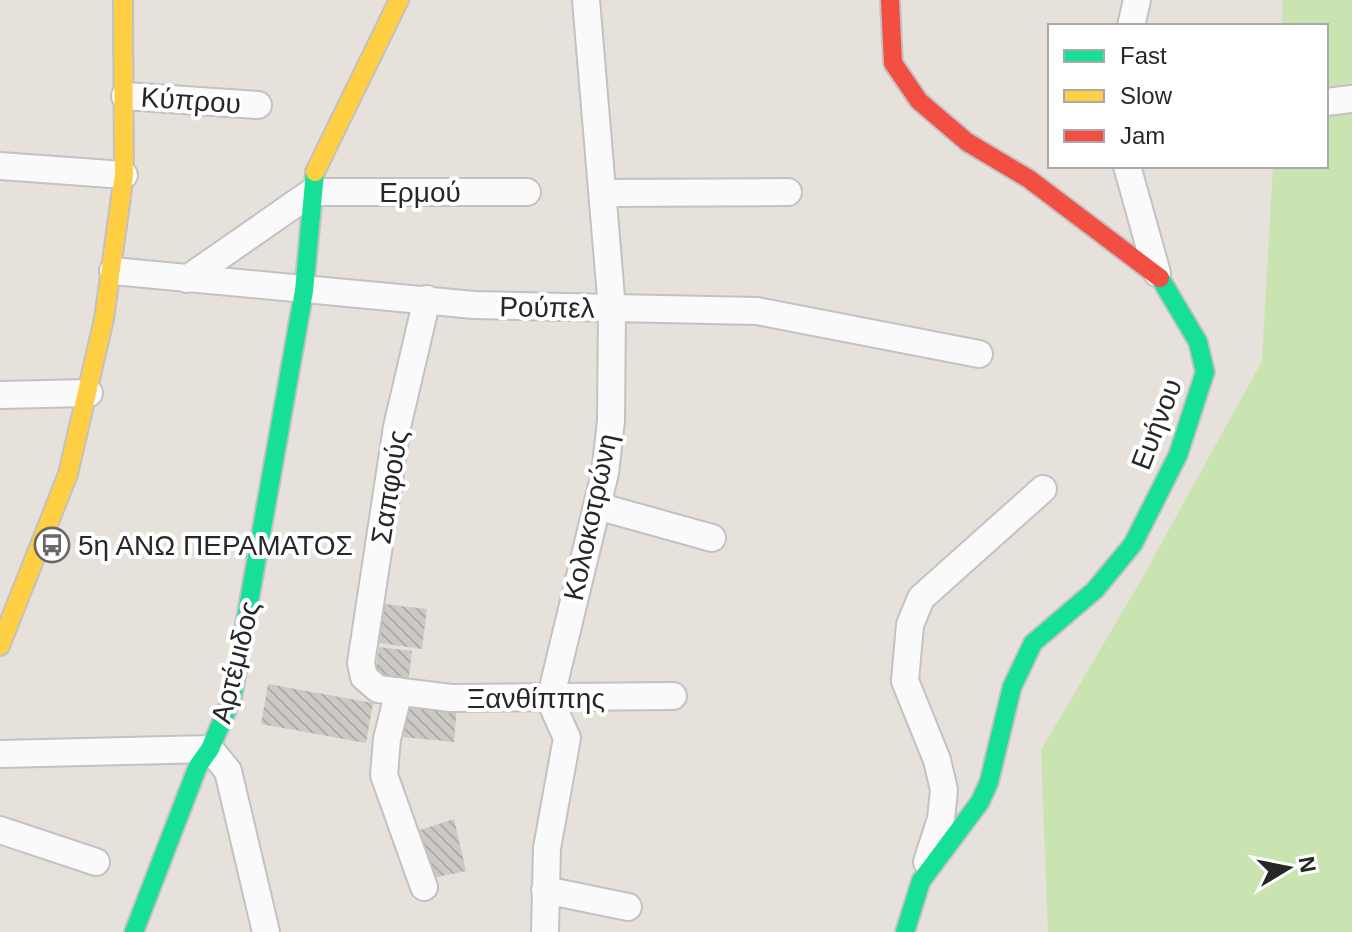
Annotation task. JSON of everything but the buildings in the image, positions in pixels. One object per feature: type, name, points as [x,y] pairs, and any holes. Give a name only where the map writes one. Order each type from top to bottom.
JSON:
[{"type":"street","points":[[1,639],[68,474],[89,393],[113,271],[124,175],[123,0]]},
{"type":"street","name":"Αρτέμιδος","points":[[266,932],[228,771],[210,749],[232,698],[242,655],[304,291],[316,165],[399,0]]},
{"type":"street","name":"Κολοκοτρώνη","points":[[550,700],[609,447],[612,309],[605,193],[586,0]]},
{"type":"street","name":"Ευήνου","points":[[890,0],[893,63],[919,101],[967,142],[1029,179],[1157,273],[1198,342],[1205,372],[1196,410],[1178,455],[1133,544],[1095,590],[1033,643],[1012,687],[996,760],[985,792],[921,881],[905,932]]},
{"type":"street","points":[[1131,24],[1137,0]]},
{"type":"street","name":"Κύπρου","points":[[125,96],[258,105]]},
{"type":"street","points":[[1328,102],[1352,99]]},
{"type":"street","points":[[0,166],[124,175]]},
{"type":"street","points":[[1128,168],[1157,273]]},
{"type":"street","points":[[187,279],[312,192]]},
{"type":"street","name":"Ερμού","points":[[312,192],[527,192]]},
{"type":"street","points":[[605,193],[788,192]]},
{"type":"street","name":"Ρούπελ","points":[[113,271],[511,308],[757,311],[979,354]]},
{"type":"street","name":"Σαπφούς","points":[[364,677],[361,663],[397,427],[427,299]]},
{"type":"street","points":[[0,395],[89,393]]},
{"type":"street","points":[[921,881],[941,819],[944,790],[937,760],[905,681],[910,625],[921,598],[1043,489]]},
{"type":"street","points":[[597,506],[712,538]]},
{"type":"street","name":"Ξανθίππης","points":[[364,677],[378,689],[451,698],[550,700],[673,696]]},
{"type":"street","points":[[399,691],[387,739],[384,775],[424,887]]},
{"type":"street","points":[[545,932],[547,848],[567,738],[550,700]]},
{"type":"street","points":[[0,754],[210,749]]},
{"type":"street","points":[[134,932],[198,766],[210,749]]},
{"type":"street","points":[[0,830],[96,862]]},
{"type":"street","points":[[545,890],[628,907]]},
{"type":"green space","points":[[1283,0],[1352,0],[1352,932],[1048,932],[1041,750],[1140,582],[1262,361],[1273,168],[1328,168],[1328,24],[1282,24]]},
{"type":"traffic: fast","points":[[134,932],[198,766],[210,749],[232,698],[304,291],[315,172]]},
{"type":"traffic: fast","points":[[905,932],[921,881],[980,802],[989,782],[1012,687],[1033,643],[1095,590],[1133,544],[1178,455],[1205,372],[1198,342],[1160,278]]},
{"type":"traffic: slow","points":[[0,646],[68,474],[104,319],[124,175],[123,0]]},
{"type":"traffic: slow","points":[[315,172],[399,0]]},
{"type":"traffic: jam","points":[[890,0],[893,63],[919,101],[967,142],[1029,179],[1160,278]]},
{"type":"place","name":"5η ΑΝΩ ΠΕΡΑΜΑΤΟΣ","points":[[52,545]]}]
